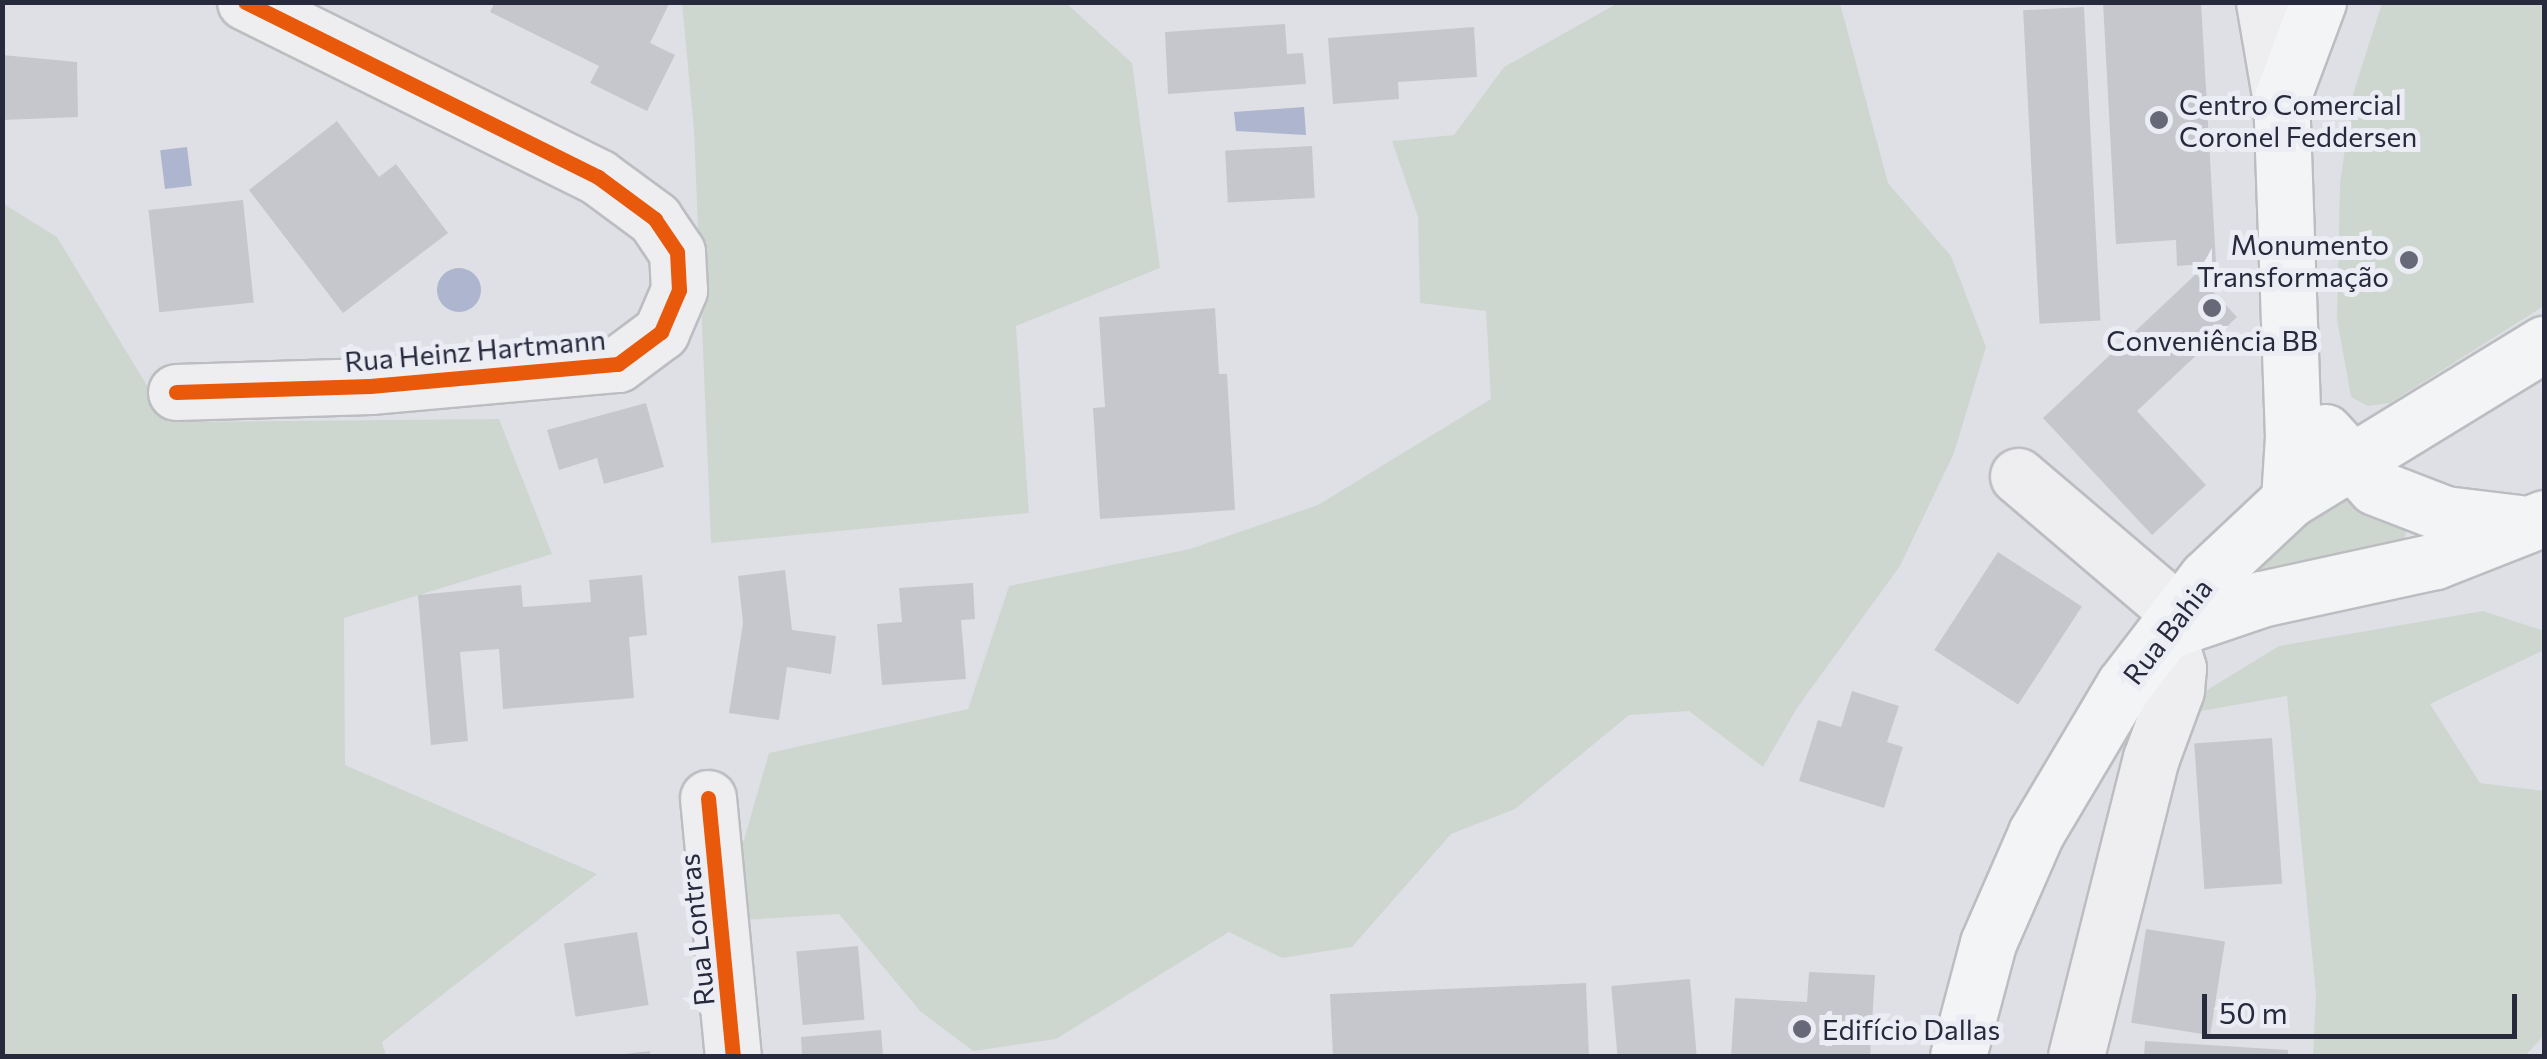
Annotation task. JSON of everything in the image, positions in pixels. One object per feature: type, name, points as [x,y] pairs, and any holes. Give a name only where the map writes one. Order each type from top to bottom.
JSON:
[{"type":"main road","points":[[2288,500],[2289,362],[2281,101],[2318,2]]},
{"type":"main road","name":"Rua Bahia","points":[[1958,1056],[1988,943],[2036,833],[2124,685],[2208,577],[2288,500],[2346,461],[2544,344]]},
{"type":"main road","points":[[2289,362],[2346,461],[2374,488],[2445,514],[2533,521]]},
{"type":"main road","points":[[2173,622],[2435,561],[2533,521]]},
{"type":"street","name":"Rua Heinz Hartmann","points":[[176,392],[370,386],[618,364],[661,332],[679,290],[676,252],[655,219],[598,177],[245,2]]},
{"type":"street","points":[[2264,2],[2281,101]]},
{"type":"street","points":[[2018,476],[2173,622],[2178,668],[2176,690],[2150,758],[2076,1056]]},
{"type":"street","name":"Rua Lontras","points":[[708,798],[733,1056]]},
{"type":"shaded area","points":[[682,3],[1066,3],[1132,63],[1160,268],[1016,326],[1029,513],[711,543],[694,131]]},
{"type":"shaded area","points":[[1618,3],[1840,3],[1888,183],[1951,256],[1986,347],[1954,453],[1900,566],[1797,708],[1763,767],[1689,711],[1629,715],[1515,809],[1451,834],[1352,947],[1282,958],[1229,932],[1056,1039],[973,1051],[920,1011],[839,914],[743,920],[741,850],[769,753],[968,709],[1009,586],[1190,549],[1318,505],[1491,399],[1486,311],[1420,303],[1418,217],[1392,141],[1454,135],[1504,67]]},
{"type":"shaded area","points":[[2382,3],[2544,3],[2544,306],[2390,403],[2368,406],[2351,397],[2337,319],[2340,183],[2353,94]]},
{"type":"shaded area","points":[[2,203],[57,237],[169,422],[499,419],[552,554],[344,618],[345,765],[597,874],[382,1042],[386,1056],[3,1056]]},
{"type":"shaded area","points":[[2343,498],[2408,528],[2399,554],[2228,580],[2263,546]]},
{"type":"shaded area","points":[[2483,611],[2544,631],[2544,650],[2430,704],[2480,783],[2544,791],[2544,1035],[2525,1056],[2313,1056],[2316,995],[2287,696],[2195,712],[2199,695],[2279,646]]},
{"type":"water","points":[[1304,107],[1306,135],[1236,131],[1234,112]]},
{"type":"water","points":[[187,147],[192,186],[165,189],[160,150]]},
{"type":"water","points":[[459,268],[475,274],[481,290],[475,306],[459,312],[443,306],[437,290],[443,274]]},
{"type":"building","points":[[495,2],[670,2],[650,43],[675,55],[647,111],[590,83],[599,66],[490,12]]},
{"type":"building","name":"Centro Comercial Coronel Feddersen","points":[[2103,2],[2201,2],[2216,263],[2177,266],[2176,240],[2116,244]]},
{"type":"building","points":[[2084,7],[2100,321],[2040,324],[2023,10]]},
{"type":"building","points":[[1285,24],[1287,54],[1303,53],[1306,84],[1168,94],[1165,32]]},
{"type":"building","points":[[1474,27],[1477,77],[1398,82],[1399,99],[1333,104],[1328,38]]},
{"type":"building","points":[[2,55],[77,62],[78,117],[2,120]]},
{"type":"building","points":[[337,121],[379,177],[396,164],[448,233],[343,313],[249,190]]},
{"type":"building","points":[[1312,146],[1315,198],[1228,202],[1225,151]]},
{"type":"building","points":[[243,200],[254,302],[159,312],[149,210]]},
{"type":"building","points":[[2196,274],[2237,317],[2137,411],[2206,485],[2152,535],[2043,418]]},
{"type":"building","points":[[1215,308],[1219,374],[1227,374],[1235,510],[1100,519],[1093,408],[1105,407],[1099,317]]},
{"type":"building","points":[[646,403],[664,467],[604,484],[597,458],[559,470],[547,430]]},
{"type":"building","points":[[1998,552],[2082,606],[2018,705],[1934,650]]},
{"type":"building","points":[[785,570],[792,630],[836,636],[831,674],[787,667],[779,720],[729,713],[743,623],[738,576]]},
{"type":"building","points":[[642,575],[647,635],[629,637],[634,698],[503,709],[499,649],[460,652],[468,741],[431,745],[418,595],[521,585],[523,607],[591,602],[589,580]]},
{"type":"building","points":[[973,583],[975,619],[961,620],[966,679],[882,685],[877,624],[902,622],[899,588]]},
{"type":"building","points":[[1852,691],[1899,706],[1887,742],[1903,747],[1884,808],[1799,781],[1818,720],[1841,727]]},
{"type":"building","points":[[2272,738],[2282,884],[2204,889],[2194,743]]},
{"type":"building","points":[[2146,929],[2225,942],[2210,1035],[2131,1023]]},
{"type":"building","points":[[637,932],[649,1005],[575,1017],[564,944]]},
{"type":"building","points":[[858,946],[864,1020],[803,1025],[796,951]]},
{"type":"building","name":"Edifício Dallas","points":[[1809,972],[1875,975],[1870,1056],[1731,1056],[1735,998],[1807,1002]]},
{"type":"building","points":[[1690,979],[1697,1055],[1617,1056],[1611,986]]},
{"type":"building","points":[[1586,983],[1589,1056],[1333,1056],[1330,994]]},
{"type":"building","points":[[881,1030],[883,1056],[802,1056],[801,1037]]},
{"type":"building","points":[[2145,1041],[2288,1050],[2288,1056],[2144,1056]]},
{"type":"building","points":[[650,1051],[650,1056],[624,1056],[624,1054]]},
{"type":"cycle path","points":[[176,392],[370,386],[618,364],[661,332],[679,290],[677,252],[655,219],[598,177],[245,2]]},
{"type":"cycle path","points":[[708,798],[733,1056]]},
{"type":"place","name":"Centro Comercial Coronel Feddersen","points":[[2159,120]]},
{"type":"place","name":"Monumento Transformação","points":[[2409,260]]},
{"type":"place","name":"Conveniência BB","points":[[2212,308]]},
{"type":"place","name":"Edifício Dallas","points":[[1802,1029]]}]
